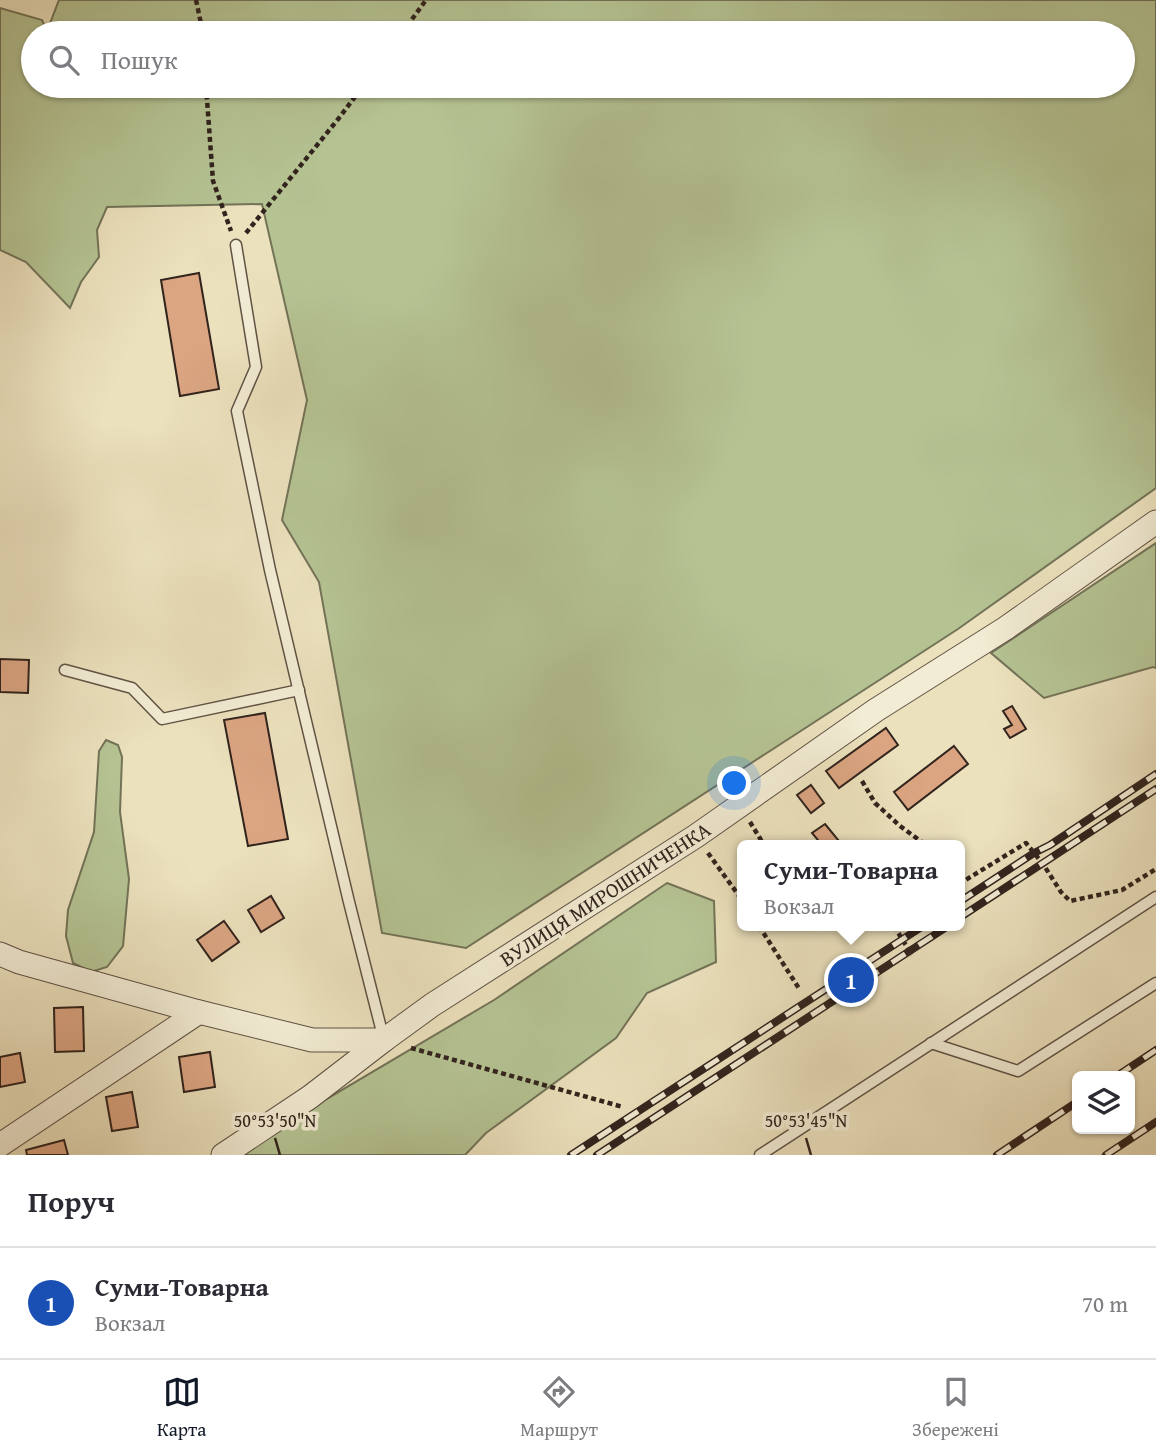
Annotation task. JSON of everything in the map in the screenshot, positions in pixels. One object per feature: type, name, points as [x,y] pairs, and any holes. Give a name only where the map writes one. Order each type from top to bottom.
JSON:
[{"type":"street","name":"ВУЛИЦЯ МИРОШНИЧЕНКА","points":[[223,1155],[310,1097],[432,1005],[696,836],[876,710],[1006,628],[1156,522]]},
{"type":"street","points":[[0,954],[19,962],[199,1013],[312,1040],[384,1040]]},
{"type":"street","points":[[0,1145],[199,1013]]},
{"type":"lane","points":[[236,245],[256,367],[237,411],[270,570],[384,1040]]},
{"type":"lane","points":[[65,670],[132,688],[162,719],[299,690]]},
{"type":"lane","points":[[760,1155],[1156,897]]},
{"type":"lane","points":[[931,1043],[1018,1071],[1156,983]]},
{"type":"path","points":[[196,0],[200,21]]},
{"type":"path","points":[[411,21],[426,0]]},
{"type":"path","points":[[207,98],[213,181],[236,245]]},
{"type":"path","points":[[236,245],[354,98]]},
{"type":"path","points":[[862,781],[875,803],[920,840]]},
{"type":"path","points":[[696,836],[737,892]]},
{"type":"path","points":[[965,879],[1026,843],[1070,901],[1122,890],[1156,869]]},
{"type":"path","points":[[762,931],[800,990]]},
{"type":"path","points":[[897,931],[912,955]]},
{"type":"path","points":[[384,1040],[623,1107]]},
{"type":"green space","points":[[59,0],[1156,0],[1156,488],[958,629],[466,948],[382,933],[319,582],[282,520],[307,400],[262,204],[107,207],[97,230],[99,257],[81,282],[70,308],[26,262],[0,250],[0,8],[42,20],[21,21],[21,98],[1135,98],[1135,21],[51,21]]},
{"type":"green space","points":[[1156,543],[1156,668],[1044,698],[991,653]]},
{"type":"green space","points":[[106,740],[118,745],[122,757],[120,812],[129,879],[123,946],[107,967],[91,972],[73,963],[66,936],[68,910],[94,832],[99,751]]},
{"type":"green space","points":[[667,883],[714,901],[716,962],[647,993],[616,1038],[486,1133],[465,1155],[232,1155],[494,1000]]},
{"type":"building","points":[[199,273],[219,389],[180,396],[161,280]]},
{"type":"building","points":[[0,659],[29,660],[28,693],[0,692]]},
{"type":"building","points":[[1012,706],[1026,729],[1010,738],[1004,729],[1012,725],[1003,711]]},
{"type":"building","points":[[265,713],[288,839],[248,846],[224,720]]},
{"type":"building","points":[[886,728],[898,745],[839,788],[826,771]]},
{"type":"building","points":[[954,746],[968,764],[908,810],[894,792]]},
{"type":"building","points":[[811,785],[824,803],[811,813],[797,795]]},
{"type":"building","points":[[825,824],[838,840],[818,840],[812,833]]},
{"type":"building","points":[[271,896],[284,918],[261,932],[248,910]]},
{"type":"building","points":[[224,921],[239,942],[212,961],[197,940]]},
{"type":"building","points":[[83,1007],[84,1051],[55,1052],[54,1008]]},
{"type":"building","points":[[210,1052],[215,1087],[184,1092],[179,1057]]},
{"type":"building","points":[[20,1053],[25,1082],[0,1087],[0,1057]]},
{"type":"building","points":[[132,1092],[138,1127],[112,1131],[106,1097]]},
{"type":"building","points":[[64,1140],[68,1155],[27,1155],[26,1150]]},
{"type":"railway","points":[[965,898],[1156,774]]},
{"type":"railway","points":[[965,914],[1156,789]]},
{"type":"railway","points":[[571,1155],[915,931]]},
{"type":"railway","points":[[597,1155],[940,931]]},
{"type":"railway","points":[[1124,1071],[1156,1050]]},
{"type":"railway","points":[[997,1155],[1072,1105]]},
{"type":"railway","points":[[1106,1155],[1156,1122]]},
{"type":"place","name":"Суми-Товарна","points":[[851,980]]}]
